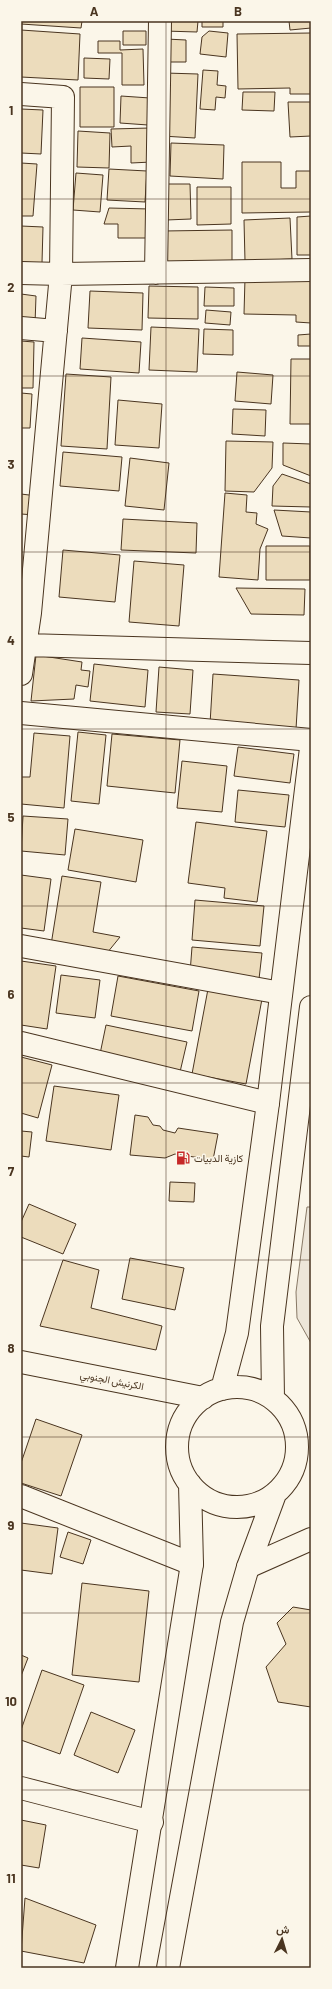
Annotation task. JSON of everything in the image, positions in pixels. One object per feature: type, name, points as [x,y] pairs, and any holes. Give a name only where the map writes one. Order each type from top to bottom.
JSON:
[{"type":"street","points":[[156,273],[160,21]]},
{"type":"street","points":[[21,94],[63,97],[61,274],[26,612],[26,644],[21,674]]},
{"type":"street","points":[[21,273],[61,274],[311,270]]},
{"type":"street","points":[[21,328],[56,331]]},
{"type":"street","points":[[26,644],[311,653]]},
{"type":"street","points":[[21,713],[311,740]]},
{"type":"street","points":[[213,1393],[237,1333],[282,993],[311,748]]},
{"type":"street","points":[[21,946],[282,993]]},
{"type":"street","points":[[274,1399],[272,1326],[305,1112],[311,1007]]},
{"type":"street","points":[[21,1043],[268,1103]]},
{"type":"street","name":"الكرنيش الجنوبي","points":[[21,1362],[213,1393]]},
{"type":"street","points":[[243,1388],[263,1393],[274,1399],[301,1423],[295,1462],[288,1480],[275,1494],[259,1503],[240,1507],[221,1505],[204,1497],[190,1484],[180,1468],[177,1449],[179,1430],[189,1412],[213,1393],[243,1388]]},
{"type":"street","points":[[128,1968],[192,1564],[190,1484]]},
{"type":"street","points":[[168,1968],[232,1622],[248,1567],[275,1494]]},
{"type":"street","points":[[21,1496],[192,1564]]},
{"type":"street","points":[[248,1567],[311,1539]]},
{"type":"street","points":[[21,1788],[152,1822]]},
{"type":"shaded area","points":[[307,1207],[311,1207],[311,1343],[297,1318],[296,1292]]},
{"type":"building","points":[[21,21],[82,21],[81,28],[21,24]]},
{"type":"building","points":[[164,21],[198,21],[197,32],[164,31]]},
{"type":"building","points":[[202,21],[223,21],[223,27],[202,27]]},
{"type":"building","points":[[289,21],[311,21],[311,28],[290,30]]},
{"type":"building","points":[[21,30],[80,34],[78,80],[21,77]]},
{"type":"building","points":[[123,31],[146,31],[146,45],[123,45]]},
{"type":"building","points":[[209,31],[228,33],[226,57],[200,54],[202,37]]},
{"type":"building","points":[[311,33],[311,94],[290,94],[290,88],[238,89],[237,34]]},
{"type":"building","points":[[166,39],[186,40],[186,62],[165,62]]},
{"type":"building","points":[[98,41],[120,41],[120,50],[143,49],[144,85],[122,85],[122,53],[98,53]]},
{"type":"building","points":[[84,58],[110,59],[109,79],[84,78]]},
{"type":"building","points":[[203,70],[218,71],[217,85],[226,86],[225,98],[216,97],[215,110],[200,109]]},
{"type":"building","points":[[165,73],[198,74],[195,138],[162,136]]},
{"type":"building","points":[[80,87],[114,87],[114,127],[80,127]]},
{"type":"building","points":[[243,92],[275,92],[274,111],[242,110]]},
{"type":"building","points":[[121,96],[150,98],[148,125],[120,123]]},
{"type":"building","points":[[288,102],[311,102],[311,136],[290,137]]},
{"type":"building","points":[[21,109],[43,110],[41,154],[21,153]]},
{"type":"building","points":[[150,128],[152,162],[131,163],[131,146],[112,147],[111,129]]},
{"type":"building","points":[[78,131],[110,133],[109,168],[77,167]]},
{"type":"building","points":[[171,143],[224,145],[223,179],[170,176]]},
{"type":"building","points":[[242,162],[281,162],[281,188],[296,188],[296,171],[311,171],[311,212],[242,213]]},
{"type":"building","points":[[21,163],[37,164],[33,216],[21,216]]},
{"type":"building","points":[[109,169],[147,171],[145,202],[107,200]]},
{"type":"building","points":[[76,173],[103,175],[100,212],[73,210]]},
{"type":"building","points":[[165,184],[190,184],[191,219],[166,220]]},
{"type":"building","points":[[197,187],[231,187],[231,224],[197,225]]},
{"type":"building","points":[[109,208],[150,209],[149,238],[118,238],[118,224],[104,224]]},
{"type":"building","points":[[311,216],[311,255],[297,255],[297,217]]},
{"type":"building","points":[[290,218],[292,259],[245,261],[244,220]]},
{"type":"building","points":[[21,226],[43,227],[42,263],[21,262]]},
{"type":"building","points":[[232,230],[232,263],[164,264],[163,231]]},
{"type":"building","points":[[245,278],[311,280],[311,323],[296,322],[296,315],[244,314]]},
{"type":"building","points":[[149,286],[198,287],[198,319],[148,318]]},
{"type":"building","points":[[205,287],[234,288],[234,306],[204,306]]},
{"type":"building","points":[[90,291],[143,293],[142,330],[88,328]]},
{"type":"building","points":[[21,294],[36,296],[35,324],[21,323]]},
{"type":"building","points":[[206,310],[231,312],[230,325],[205,323]]},
{"type":"building","points":[[151,327],[199,329],[197,372],[149,370]]},
{"type":"building","points":[[204,329],[233,330],[233,355],[203,354]]},
{"type":"building","points":[[311,334],[311,346],[298,346],[298,335]]},
{"type":"building","points":[[82,338],[141,342],[139,373],[80,369]]},
{"type":"building","points":[[21,341],[34,342],[33,388],[21,388]]},
{"type":"building","points":[[291,359],[311,359],[311,424],[290,424]]},
{"type":"building","points":[[237,372],[273,375],[271,404],[235,401]]},
{"type":"building","points":[[66,374],[111,377],[107,449],[61,446]]},
{"type":"building","points":[[21,393],[32,394],[30,428],[21,428]]},
{"type":"building","points":[[118,400],[162,404],[159,448],[115,445]]},
{"type":"building","points":[[233,409],[266,410],[265,436],[232,434]]},
{"type":"building","points":[[226,441],[273,442],[272,468],[254,492],[225,491]]},
{"type":"building","points":[[283,443],[311,444],[311,476],[283,465]]},
{"type":"building","points":[[63,452],[122,457],[119,491],[60,486]]},
{"type":"building","points":[[130,458],[169,463],[164,510],[125,506]]},
{"type":"building","points":[[282,474],[311,484],[311,507],[272,506],[273,486]]},
{"type":"building","points":[[225,493],[247,495],[246,512],[257,513],[256,524],[268,529],[260,549],[258,580],[219,577]]},
{"type":"building","points":[[21,494],[37,496],[35,515],[21,514]]},
{"type":"building","points":[[274,510],[311,512],[311,538],[282,536]]},
{"type":"building","points":[[123,519],[197,523],[196,553],[121,550]]},
{"type":"building","points":[[266,546],[310,546],[310,580],[266,580]]},
{"type":"building","points":[[63,550],[120,555],[115,602],[59,597]]},
{"type":"building","points":[[134,561],[184,565],[179,626],[129,622]]},
{"type":"building","points":[[236,588],[305,589],[304,615],[251,614]]},
{"type":"building","points":[[36,655],[82,662],[81,670],[90,671],[88,687],[76,685],[74,699],[31,701]]},
{"type":"building","points":[[94,664],[148,670],[145,707],[90,701]]},
{"type":"building","points":[[159,667],[193,670],[190,714],[156,712]]},
{"type":"building","points":[[213,674],[299,680],[296,729],[210,724]]},
{"type":"building","points":[[78,732],[106,735],[99,804],[71,801]]},
{"type":"building","points":[[34,733],[70,736],[64,808],[21,804],[21,777],[30,777]]},
{"type":"building","points":[[112,734],[180,740],[175,793],[107,786]]},
{"type":"building","points":[[238,747],[294,754],[290,783],[234,776]]},
{"type":"building","points":[[182,761],[227,766],[222,812],[177,808]]},
{"type":"building","points":[[238,790],[289,795],[285,827],[235,822]]},
{"type":"building","points":[[23,816],[68,819],[65,855],[21,851]]},
{"type":"building","points":[[196,822],[267,831],[257,902],[224,898],[225,888],[188,883]]},
{"type":"building","points":[[75,829],[143,840],[136,882],[68,870]]},
{"type":"building","points":[[21,875],[51,879],[44,931],[21,928]]},
{"type":"building","points":[[62,876],[101,882],[93,932],[120,937],[107,953],[51,945]]},
{"type":"building","points":[[195,900],[264,906],[260,946],[192,940]]},
{"type":"building","points":[[192,947],[262,953],[259,979],[190,973]]},
{"type":"building","points":[[21,961],[56,966],[47,1029],[21,1025]]},
{"type":"building","points":[[61,975],[100,980],[95,1018],[56,1013]]},
{"type":"building","points":[[118,976],[199,991],[192,1031],[111,1016]]},
{"type":"building","points":[[208,989],[262,999],[246,1084],[192,1074]]},
{"type":"building","points":[[106,1025],[187,1042],[180,1072],[100,1054]]},
{"type":"building","points":[[21,1057],[52,1065],[38,1118],[21,1113]]},
{"type":"building","points":[[54,1086],[119,1095],[111,1150],[46,1141]]},
{"type":"building","points":[[135,1115],[148,1117],[153,1125],[160,1126],[163,1130],[175,1133],[178,1128],[218,1134],[213,1160],[175,1154],[165,1158],[130,1155]]},
{"type":"building","points":[[21,1131],[32,1132],[29,1157],[21,1156]]},
{"type":"building","points":[[170,1182],[195,1183],[194,1202],[169,1201]]},
{"type":"building","points":[[29,1204],[76,1224],[63,1254],[21,1237],[21,1222]]},
{"type":"building","points":[[130,1258],[184,1268],[175,1310],[122,1299]]},
{"type":"building","points":[[63,1260],[99,1270],[91,1308],[162,1326],[156,1350],[40,1326]]},
{"type":"building","points":[[36,1419],[82,1435],[61,1496],[21,1483],[21,1463]]},
{"type":"building","points":[[21,1523],[58,1528],[52,1574],[21,1570]]},
{"type":"building","points":[[68,1532],[91,1540],[83,1564],[60,1557]]},
{"type":"building","points":[[82,1583],[149,1591],[139,1682],[72,1675]]},
{"type":"building","points":[[293,1607],[311,1610],[311,1707],[278,1702],[266,1667],[286,1644],[277,1623]]},
{"type":"building","points":[[21,1655],[28,1658],[21,1676]]},
{"type":"building","points":[[42,1670],[84,1685],[60,1754],[21,1740],[21,1730]]},
{"type":"building","points":[[91,1712],[135,1730],[118,1773],[74,1755]]},
{"type":"building","points":[[21,1820],[46,1825],[39,1868],[21,1865]]},
{"type":"building","points":[[25,1898],[96,1925],[84,1963],[21,1951]]},
{"type":"place","name":"كازية الدبيات","points":[[183,1158]]}]
